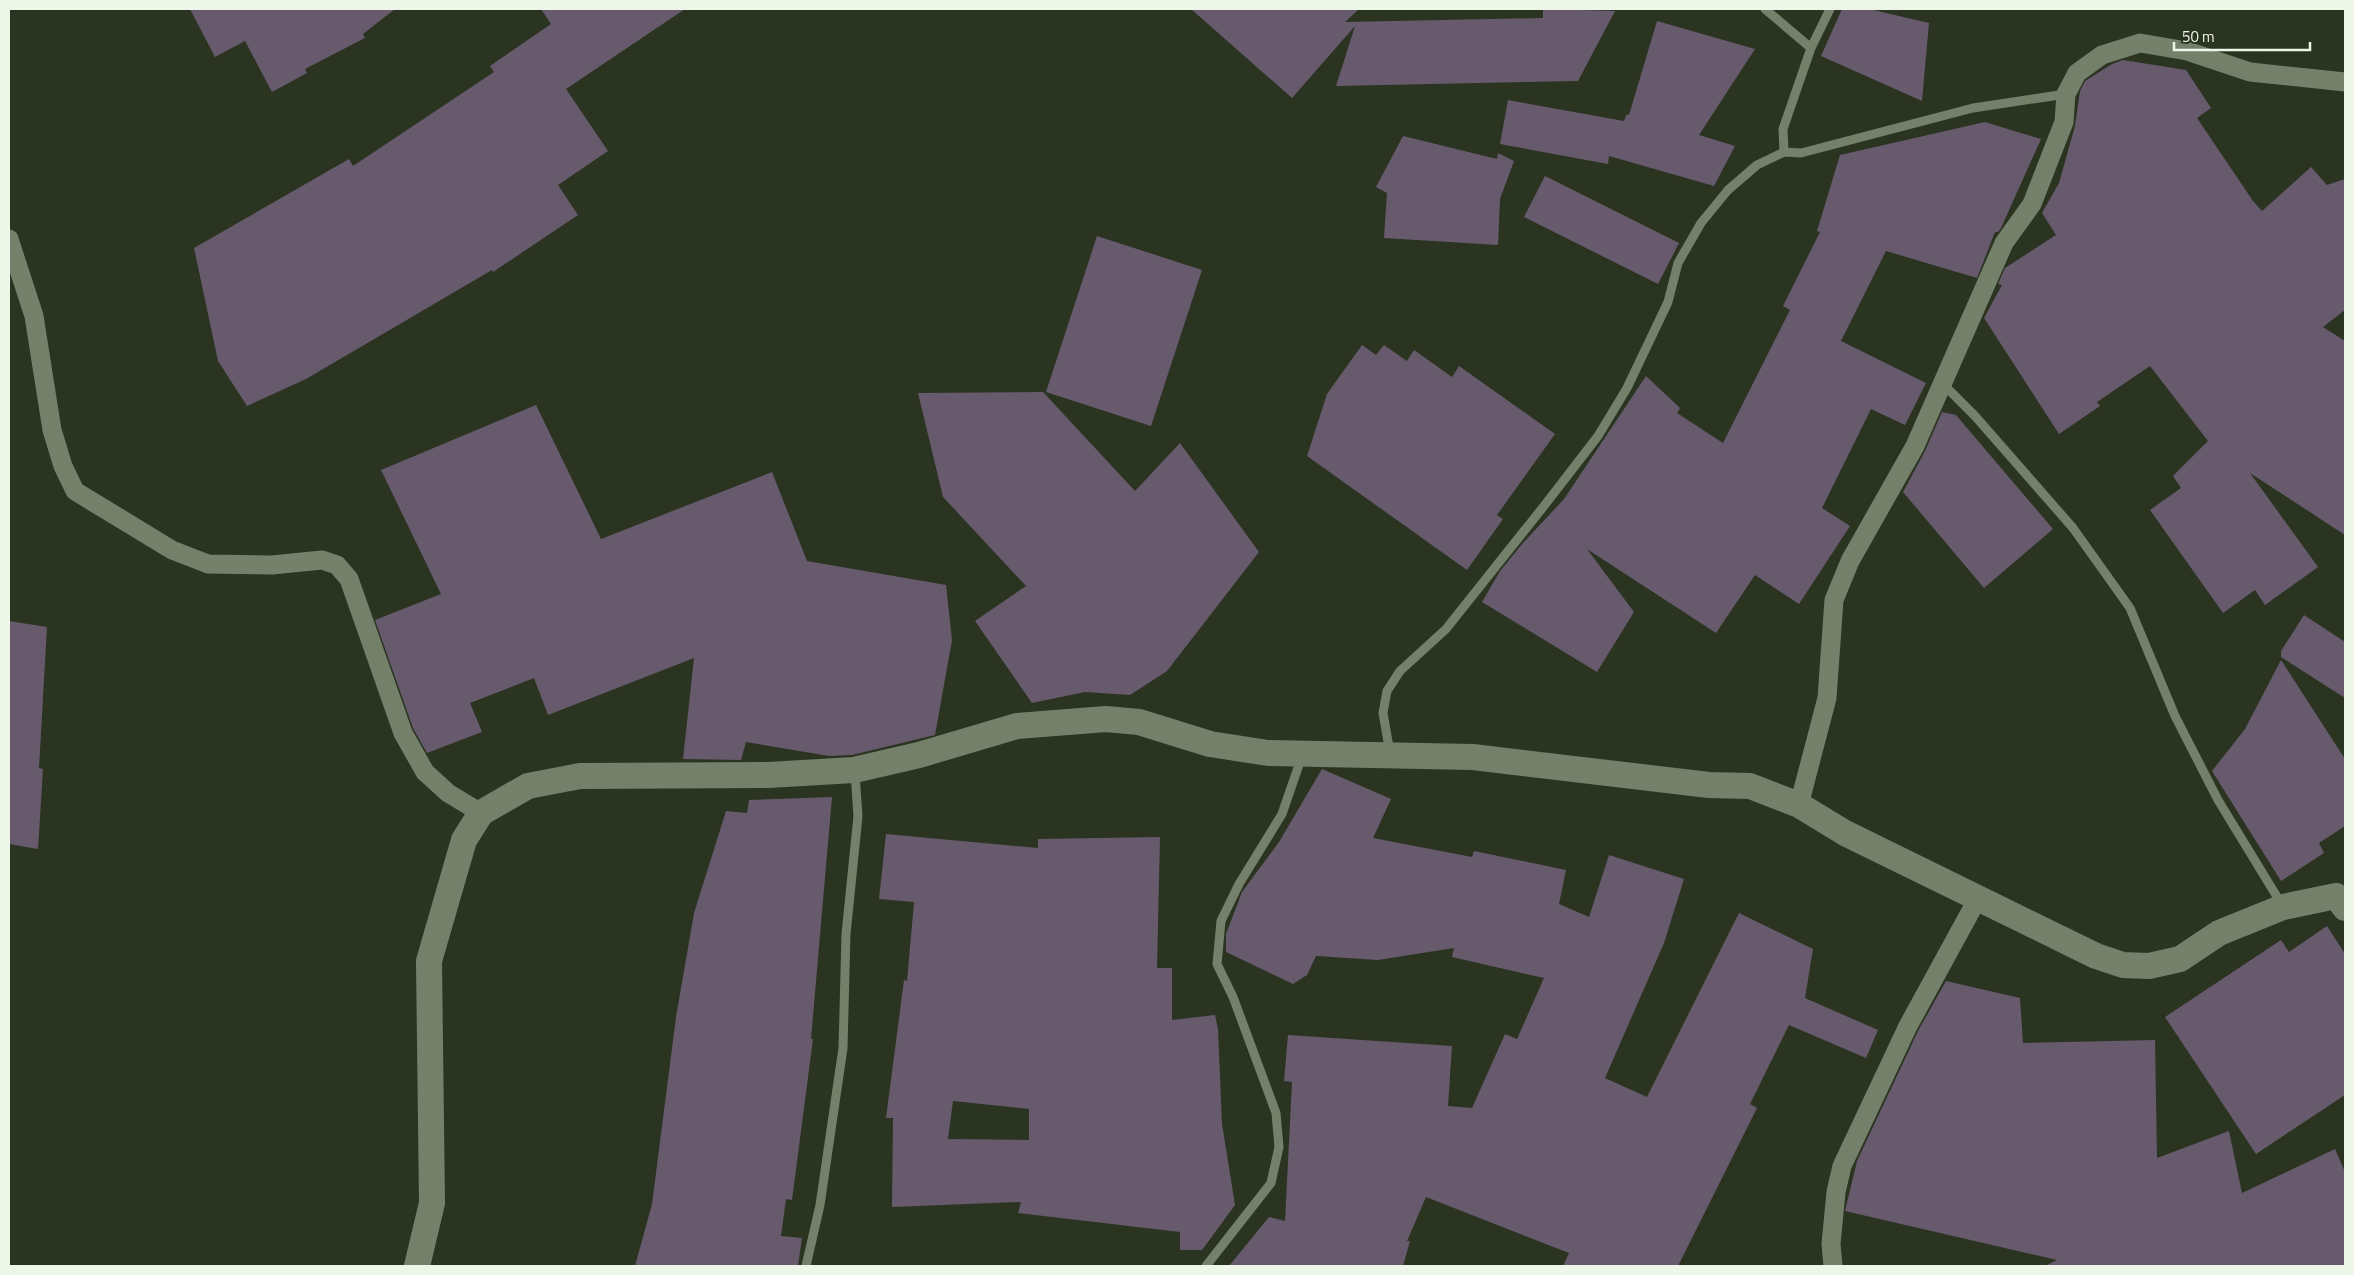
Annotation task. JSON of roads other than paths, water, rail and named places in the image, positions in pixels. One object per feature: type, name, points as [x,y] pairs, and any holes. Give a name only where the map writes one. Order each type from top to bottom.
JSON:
[{"type":"street","points":[[1799,805],[1827,698],[1834,600],[1850,561],[1915,446],[2004,243],[2032,204],[2064,122],[2066,94],[2077,73],[2102,55],[2140,43],[2187,51],[2250,72],[2345,82]]},
{"type":"street","points":[[9,239],[34,316],[52,430],[63,466],[75,491],[172,550],[208,564],[272,565],[322,560],[337,565],[349,579],[403,733],[426,772],[448,793],[481,813]]},
{"type":"street","points":[[417,1266],[432,1203],[429,961],[464,840],[481,813],[528,786],[580,776],[768,775],[854,770],[919,756],[1017,726],[1106,720],[1139,722],[1210,744],[1268,752],[1473,757],[1709,785],[1750,786],[1799,805],[1845,833],[2096,956],[2123,965],[2149,966],[2180,959],[2219,933],[2283,907],[2342,897]]},
{"type":"street","points":[[1833,1266],[1830,1244],[1836,1192],[1842,1166],[1908,1026],[1978,898]]},
{"type":"lane","points":[[1764,9],[1811,48]]},
{"type":"lane","points":[[1784,152],[1783,129],[1811,48],[1830,9]]},
{"type":"lane","points":[[1391,755],[1383,713],[1387,691],[1400,671],[1446,629],[1598,436],[1627,388],[1668,302],[1678,263],[1701,223],[1728,190],[1756,165],[1784,152],[1801,153],[1973,108],[2066,94]]},
{"type":"lane","points":[[1943,384],[1975,416],[2073,528],[2130,608],[2175,716],[2209,783],[2283,907]]},
{"type":"lane","points":[[1206,1266],[1271,1183],[1279,1147],[1276,1113],[1233,997],[1217,964],[1221,922],[1239,884],[1282,814],[1302,753]]},
{"type":"lane","points":[[806,1266],[820,1206],[843,1048],[846,934],[858,816],[854,770]]}]
